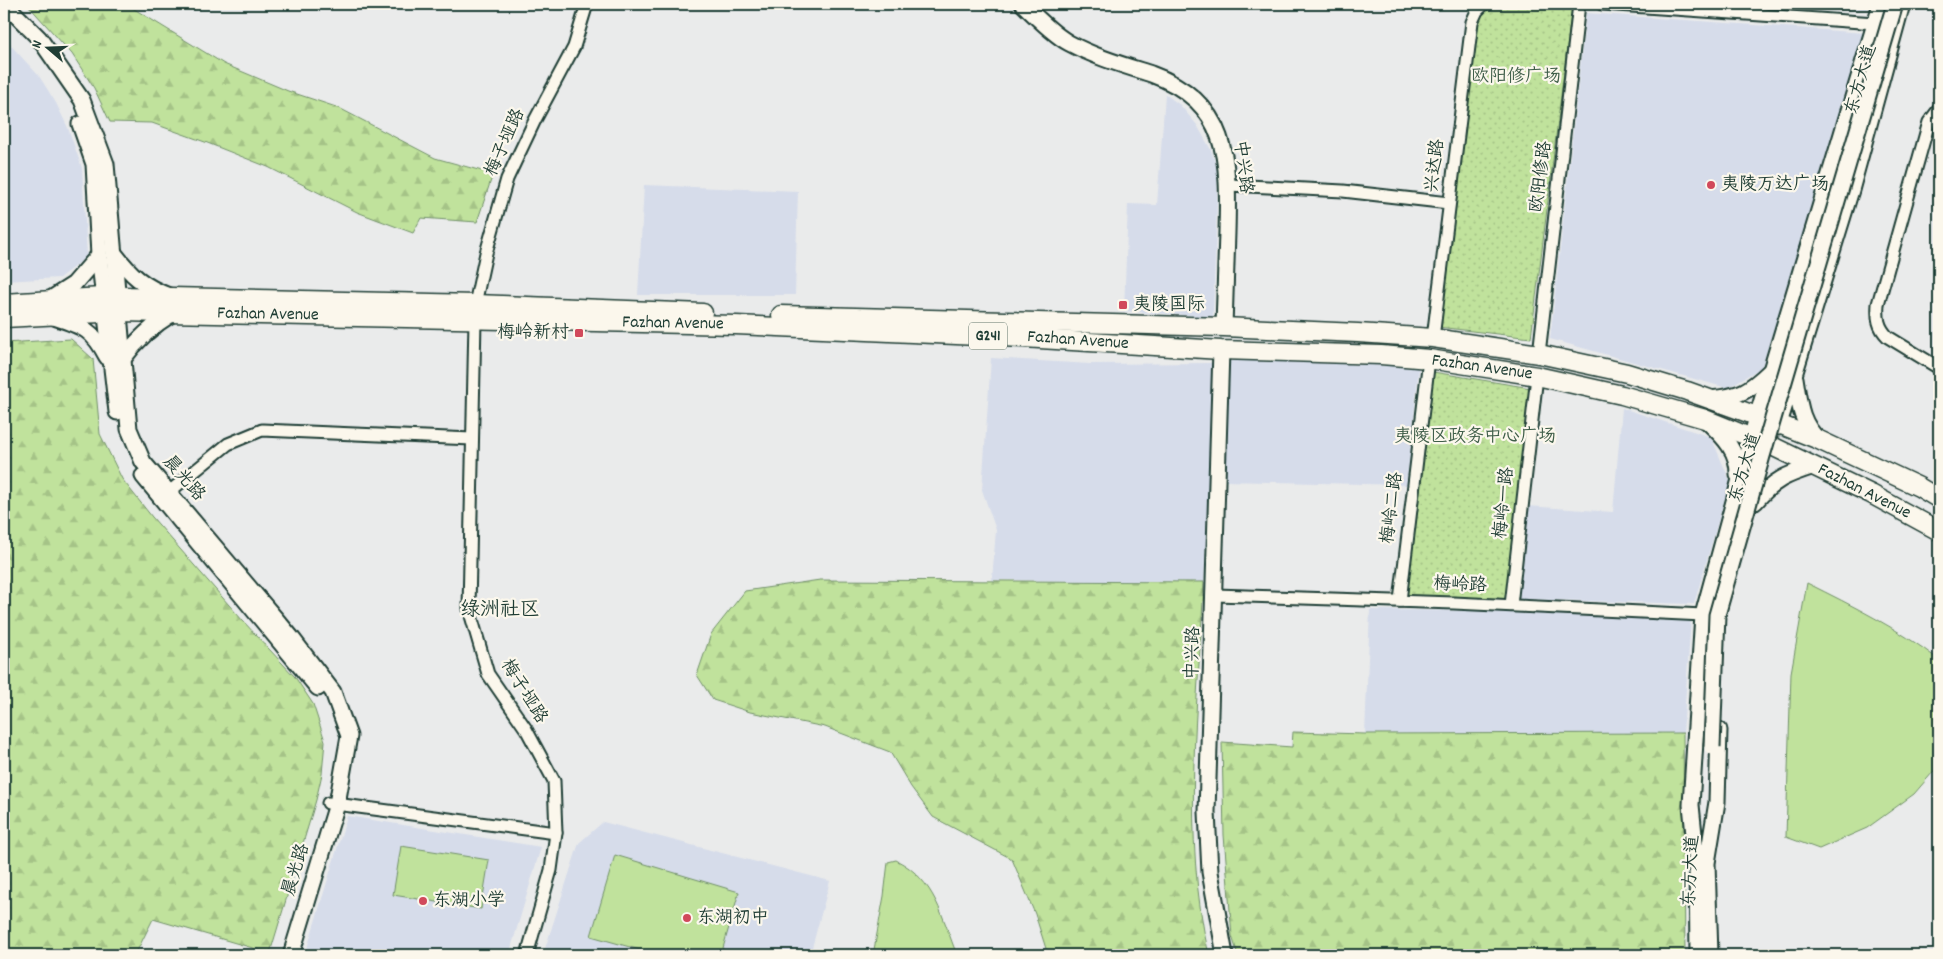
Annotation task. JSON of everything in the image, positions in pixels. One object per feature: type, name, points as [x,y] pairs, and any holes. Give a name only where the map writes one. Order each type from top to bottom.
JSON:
[{"type":"highway","name":"Fazhan Avenue","points":[[4,303],[48,308]]},
{"type":"highway","name":"Fazhan Avenue","points":[[4,318],[48,308],[112,304],[475,312],[682,313],[1224,327],[1433,338],[1539,354],[1627,373],[1779,424],[1819,440],[1919,487],[1939,499]]},
{"type":"highway","name":"Fazhan Avenue","points":[[475,312],[1023,338],[1221,350],[1381,356],[1429,360],[1537,376],[1622,395],[1705,419],[1772,446],[1814,466],[1939,531]]},
{"type":"main road","name":"晨光路","points":[[5,4],[39,38],[82,100],[106,164],[107,254]]},
{"type":"main road","name":"中兴路","points":[[1023,4],[1068,42],[1099,56],[1169,81],[1190,95],[1205,110],[1214,124],[1222,142],[1228,185],[1224,327]]},
{"type":"main road","name":"东方大道","points":[[1710,955],[1702,864],[1691,805],[1703,615],[1757,417],[1882,4]]},
{"type":"main road","points":[[1702,864],[1711,614],[1771,395],[1888,4]]},
{"type":"main road","points":[[1702,864],[1717,615],[1895,4]]},
{"type":"main road","name":"东方大道","points":[[1698,955],[1702,864],[1716,802],[1724,615],[1755,502],[1851,190],[1902,4]]},
{"type":"main road","name":"晨光路","points":[[4,16],[29,41],[73,103],[94,164],[107,254],[117,364],[129,429],[143,462],[165,495],[291,637],[333,692],[349,736],[333,803],[291,955]]},
{"type":"main road","points":[[107,254],[130,274],[172,305],[161,320],[117,364],[88,330],[48,308],[107,254]]},
{"type":"main road","name":"中兴路","points":[[1221,350],[1207,812],[1210,872],[1225,955]]},
{"type":"main road","points":[[1710,400],[1734,396],[1758,382],[1771,370]]},
{"type":"main road","points":[[1795,374],[1800,410],[1809,431],[1819,440]]},
{"type":"main road","points":[[1705,419],[1732,448],[1738,465],[1737,489]]},
{"type":"main road","points":[[1755,502],[1769,486],[1780,478],[1814,466]]},
{"type":"main road","name":"晨光路","points":[[282,955],[333,803]]},
{"type":"street","name":"梅子垭路","points":[[527,955],[551,870],[556,833],[554,781],[526,728],[488,674],[469,609],[475,312],[486,253],[507,179],[535,120],[574,47],[587,4]]},
{"type":"street","name":"兴达路","points":[[1433,338],[1472,22],[1477,11],[1484,4]]},
{"type":"street","name":"欧阳修路","points":[[1539,354],[1579,4]]},
{"type":"street","points":[[1602,4],[1875,23]]},
{"type":"street","points":[[1939,109],[1929,122],[1878,304],[1877,319],[1888,337],[1939,368]]},
{"type":"street","points":[[1228,185],[1343,190],[1449,204]]},
{"type":"street","name":"梅岭二路","points":[[1400,601],[1429,360]]},
{"type":"street","name":"梅岭一路","points":[[1511,605],[1537,376]]},
{"type":"street","points":[[165,495],[228,444],[262,430],[472,439]]},
{"type":"street","name":"梅岭路","points":[[1215,595],[1511,605],[1703,615]]},
{"type":"street","points":[[333,803],[556,833]]},
{"type":"shaded area","points":[[1766,4],[1869,4],[1867,9]]},
{"type":"shaded area","name":"夷陵万达广场","points":[[1586,13],[1865,33],[1762,367],[1727,388],[1550,339]]},
{"type":"shaded area","points":[[4,38],[39,76],[56,103],[68,128],[82,168],[87,257],[59,278],[4,281]]},
{"type":"shaded area","points":[[1165,94],[1180,105],[1197,125],[1211,150],[1218,170],[1213,317],[1124,311],[1128,204],[1157,205]]},
{"type":"shaded area","points":[[644,185],[798,191],[795,295],[638,295]]},
{"type":"shaded area","points":[[991,358],[1090,364],[1213,363],[1204,582],[992,580],[996,530],[982,490]]},
{"type":"shaded area","points":[[1229,360],[1419,367],[1407,485],[1224,481]]},
{"type":"shaded area","points":[[1622,408],[1711,437],[1730,481],[1694,604],[1518,599],[1527,506],[1613,512]]},
{"type":"shaded area","points":[[1370,610],[1537,611],[1691,618],[1683,733],[1365,734]]},
{"type":"shaded area","name":"东湖小学","points":[[347,816],[541,847],[509,955],[305,955]]},
{"type":"shaded area","name":"东湖初中","points":[[603,822],[830,881],[810,955],[543,955],[579,843]]},
{"type":"green space","points":[[27,4],[126,4],[224,64],[288,91],[339,108],[435,158],[493,174],[477,222],[421,218],[413,233],[357,212],[268,167],[205,142],[152,123],[110,122],[94,88],[72,54]]},
{"type":"green space","name":"欧阳修广场","points":[[1498,4],[1572,7],[1531,338],[1438,327],[1475,22],[1485,8]]},
{"type":"green space","points":[[71,339],[93,359],[100,434],[122,479],[152,517],[295,677],[313,704],[325,741],[322,774],[316,800],[270,953],[153,919],[135,955],[4,955],[4,668],[8,669],[4,556],[4,343]]},
{"type":"green space","name":"夷陵区政务中心广场","points":[[1433,372],[1531,388],[1507,600],[1406,597]]},
{"type":"green space","points":[[820,580],[1204,582],[1196,722],[1194,817],[1200,910],[1209,955],[1048,955],[1035,914],[1012,859],[933,817],[911,787],[890,752],[825,727],[750,712],[713,700],[697,675],[711,634],[745,591]]},
{"type":"green space","points":[[1807,583],[1891,628],[1939,660],[1939,765],[1914,794],[1867,828],[1819,849],[1786,837],[1791,673]]},
{"type":"green space","points":[[1293,732],[1365,734],[1683,733],[1685,955],[1238,955],[1232,936],[1224,835],[1222,742],[1292,747]]},
{"type":"green space","points":[[401,846],[489,860],[481,909],[393,895]]},
{"type":"green space","points":[[615,855],[739,892],[721,955],[658,955],[591,936]]},
{"type":"green space","points":[[896,860],[909,868],[929,889],[942,914],[957,955],[873,955],[888,862]]},
{"type":"place","name":"夷陵万达广场","points":[[1711,185]]},
{"type":"place","name":"夷陵国际","points":[[1123,305]]},
{"type":"place","name":"梅岭新村","points":[[579,333]]},
{"type":"place","name":"东湖小学","points":[[423,901]]},
{"type":"place","name":"东湖初中","points":[[687,918]]},
{"type":"district","name":"绿洲社区","points":[[500,611]]}]
